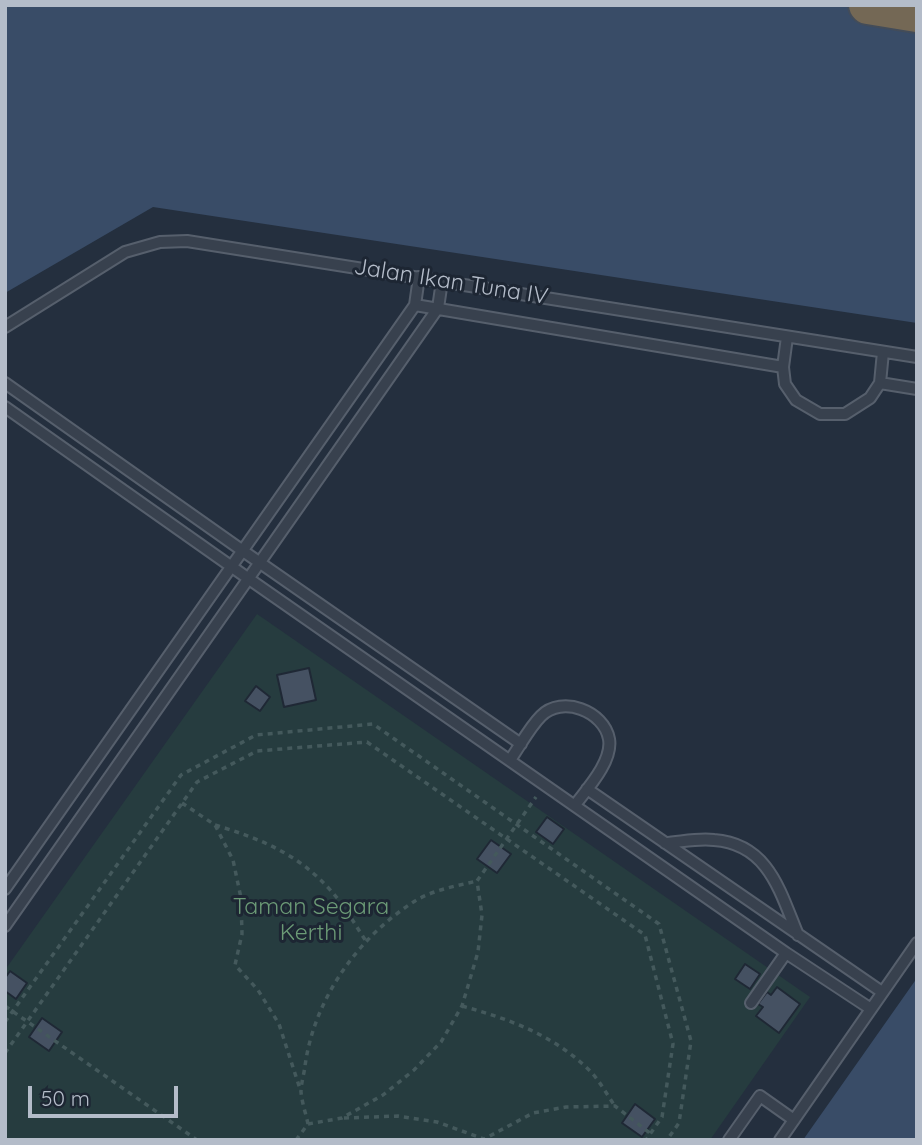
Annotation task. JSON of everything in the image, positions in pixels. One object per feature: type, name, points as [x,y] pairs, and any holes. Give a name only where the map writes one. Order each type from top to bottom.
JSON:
[{"type":"highway","points":[[868,5],[917,13]]},
{"type":"lane","name":"Jalan Ikan Tuna IV","points":[[5,327],[125,251],[160,242],[187,241],[917,358]]},
{"type":"lane","points":[[5,889],[415,304],[419,277]]},
{"type":"lane","points":[[5,926],[438,308],[442,281]]},
{"type":"lane","name":"Jalan Ikan Tuna IV","points":[[415,304],[783,367]]},
{"type":"lane","points":[[788,337],[783,367],[785,384],[796,400],[820,414],[845,414],[870,398],[880,383],[883,352]]},
{"type":"lane","points":[[5,383],[521,744]]},
{"type":"lane","points":[[880,383],[917,389]]},
{"type":"lane","points":[[5,407],[232,568],[786,953],[871,1009]]},
{"type":"lane","points":[[510,760],[542,715],[558,705],[578,707],[598,719],[609,739],[605,763],[575,806]]},
{"type":"lane","points":[[587,789],[882,992]]},
{"type":"lane","points":[[665,844],[713,839],[738,844],[758,858],[774,876],[797,935]]},
{"type":"lane","points":[[5,871],[18,872]]},
{"type":"lane","points":[[780,1140],[917,943]]},
{"type":"lane","points":[[751,1003],[786,953]]},
{"type":"lane","points":[[729,1140],[760,1096],[794,1119]]},
{"type":"path","points":[[5,1022],[181,775],[256,735],[373,724],[659,924],[691,1041],[679,1123],[667,1140]]},
{"type":"path","points":[[5,1053],[197,782],[257,751],[367,742],[645,935],[673,1044],[662,1117],[646,1140]]},
{"type":"path","points":[[342,1118],[383,1095],[414,1070],[441,1042],[461,1006],[478,952],[482,915],[477,881],[545,784]]},
{"type":"path","points":[[182,803],[215,825],[257,838],[296,860],[332,892],[366,942]]},
{"type":"path","points":[[215,825],[233,860],[241,898],[242,934],[235,965],[258,989],[279,1024],[301,1092],[308,1124]]},
{"type":"path","points":[[301,1092],[307,1047],[319,1010],[340,974],[366,942],[417,900],[477,881]]},
{"type":"path","points":[[5,1006],[197,1140]]},
{"type":"path","points":[[461,1006],[508,1019],[553,1040],[591,1072],[615,1106],[650,1134]]},
{"type":"path","points":[[296,1140],[308,1124],[342,1118],[398,1116],[437,1122],[484,1139],[533,1112],[566,1107],[615,1106]]},
{"type":"green space","name":"Taman Segara Kerthi","points":[[257,614],[810,997],[710,1140],[5,1140],[5,970]]},
{"type":"water","points":[[5,5],[917,5],[917,323],[153,207],[5,293]]},
{"type":"water","points":[[917,978],[917,1140],[803,1140]]},
{"type":"building","points":[[309,668],[316,700],[284,707],[277,675]]},
{"type":"building","points":[[256,686],[270,697],[260,711],[245,701]]},
{"type":"building","points":[[547,817],[564,829],[553,844],[536,832]]},
{"type":"building","points":[[491,840],[511,854],[497,873],[477,859]]},
{"type":"building","points":[[745,964],[760,974],[750,989],[735,979]]},
{"type":"building","points":[[10,971],[27,983],[16,999],[5,991],[5,978]]},
{"type":"building","points":[[777,987],[800,1004],[779,1033],[756,1016],[763,1007],[758,1004],[767,992],[771,995]]},
{"type":"building","points":[[42,1018],[62,1032],[49,1051],[29,1037]]},
{"type":"building","points":[[635,1104],[655,1119],[642,1137],[622,1123]]}]
